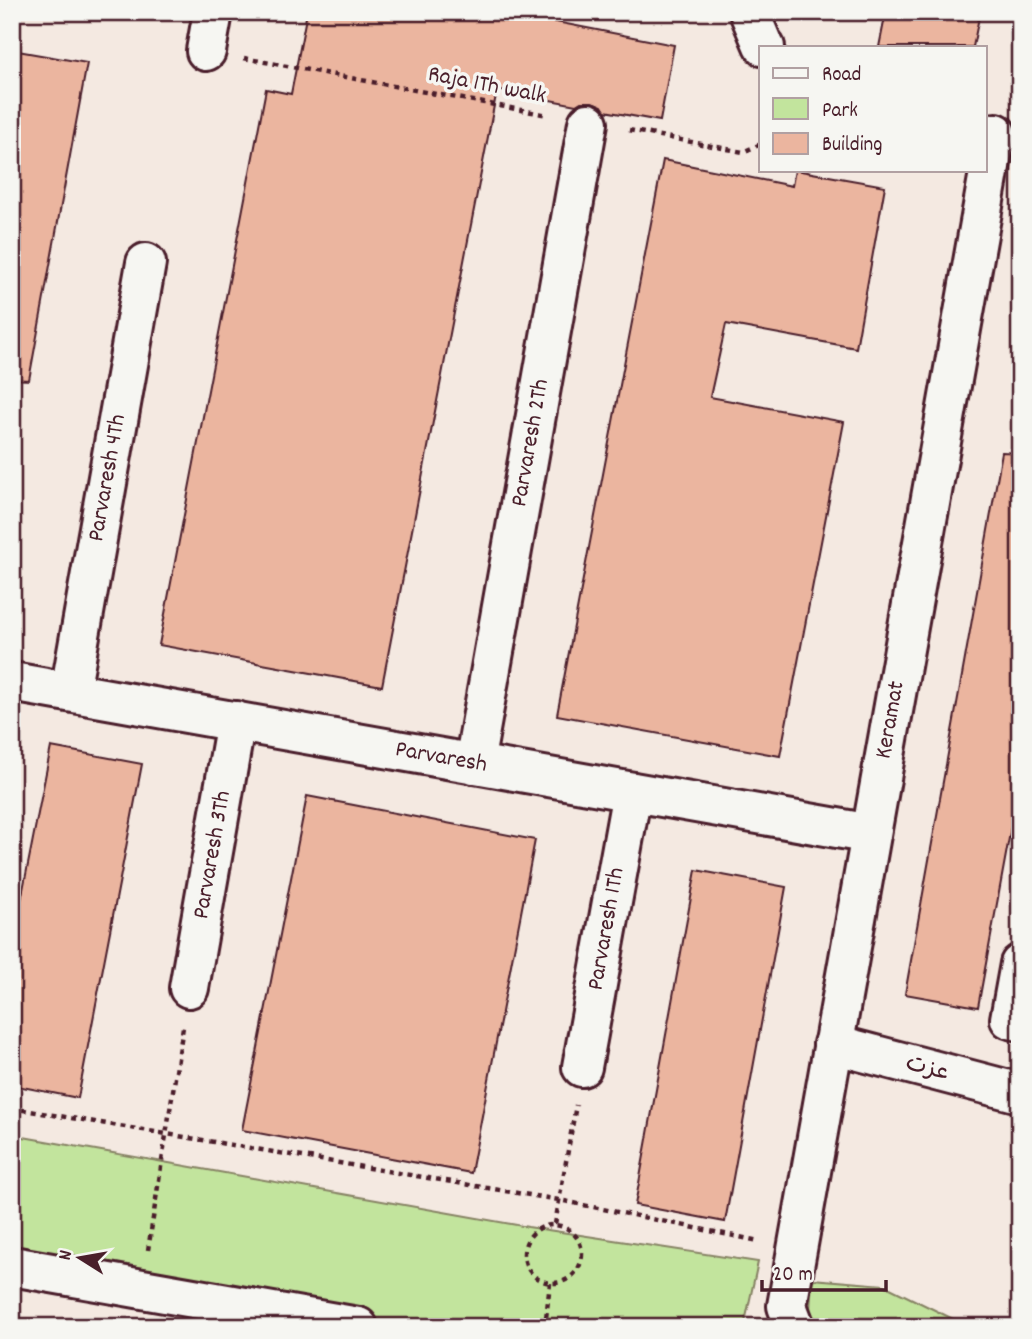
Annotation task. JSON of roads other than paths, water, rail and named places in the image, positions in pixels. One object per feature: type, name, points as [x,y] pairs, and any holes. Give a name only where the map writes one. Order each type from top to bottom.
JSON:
[{"type":"street","points":[[206,51],[213,12]]},
{"type":"street","points":[[749,12],[764,46]]},
{"type":"street","name":"Parvaresh 2Th","points":[[474,764],[588,123]]},
{"type":"street","name":"Keramat","points":[[782,1320],[1000,134]]},
{"type":"street","name":"Parvaresh 4Th","points":[[70,692],[146,263]]},
{"type":"street","name":"Parvaresh","points":[[12,682],[871,834]]},
{"type":"street","name":"Parvaresh 3Th","points":[[190,988],[236,722]]},
{"type":"street","name":"Parvaresh 1Th","points":[[582,1067],[632,792]]},
{"type":"street","points":[[1020,964],[1010,1019],[1020,1021]]},
{"type":"street","name":"عزت","points":[[833,1044],[1020,1093]]},
{"type":"street","points":[[12,1265],[358,1327]]}]
